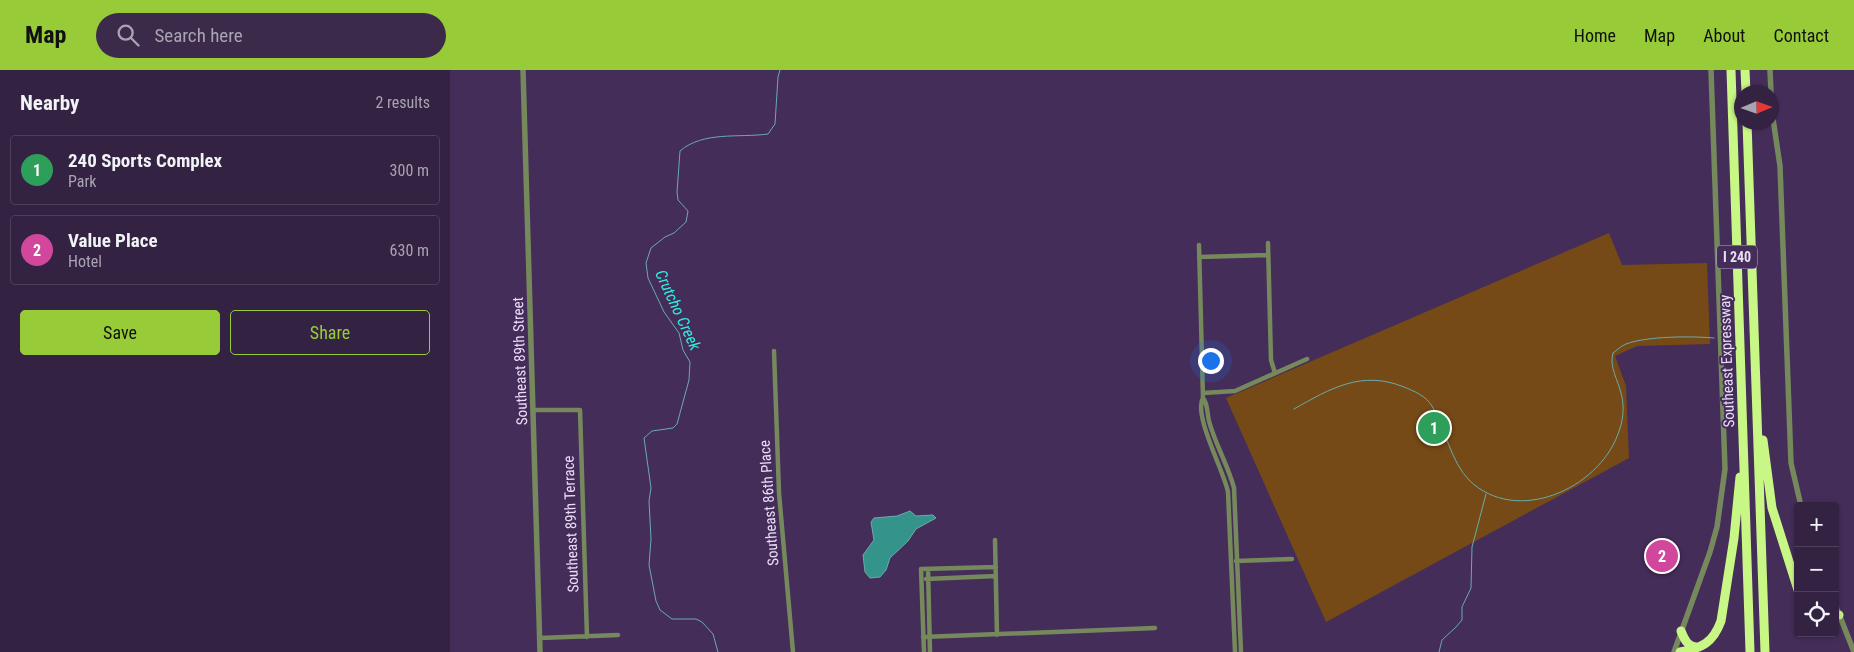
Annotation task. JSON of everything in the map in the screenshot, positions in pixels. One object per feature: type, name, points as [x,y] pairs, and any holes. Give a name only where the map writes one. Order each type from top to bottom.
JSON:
[{"type":"highway","name":"Southeast Expressway","points":[[1731,70],[1750,652]]},
{"type":"highway","points":[[1745,70],[1746,85]]},
{"type":"highway","name":"Southeast Expressway","points":[[1747,130],[1765,652]]},
{"type":"highway","points":[[1756,361],[1770,497],[1774,518],[1794,578]]},
{"type":"highway","points":[[1680,652],[1702,646],[1712,638],[1721,621],[1733,546],[1744,445]]},
{"type":"highway","points":[[1681,631],[1684,639],[1690,646],[1702,646]]},
{"type":"street","name":"Southeast 89th Street","points":[[523,70],[540,652]]},
{"type":"street","points":[[1674,652],[1710,552],[1717,527],[1725,469],[1711,70]]},
{"type":"street","points":[[1770,70],[1770,85]]},
{"type":"street","points":[[1775,130],[1780,166],[1791,463],[1800,502]]},
{"type":"street","points":[[1268,243],[1271,360],[1275,373]]},
{"type":"street","points":[[1199,245],[1203,396],[1200,407],[1203,421],[1225,480],[1230,513],[1235,652]]},
{"type":"street","points":[[1199,257],[1268,255]]},
{"type":"street","name":"Southeast 86th Place","points":[[774,351],[779,493],[793,652]]},
{"type":"street","points":[[1203,396],[1232,392],[1307,359]]},
{"type":"street","points":[[1203,396],[1212,430],[1232,481],[1236,513],[1242,652]]},
{"type":"street","name":"Southeast 89th Terrace","points":[[534,410],[580,410],[587,637]]},
{"type":"street","points":[[1216,456],[1221,453]]},
{"type":"street","points":[[1230,513],[1236,513]]},
{"type":"street","points":[[995,540],[997,635]]},
{"type":"street","points":[[1232,561],[1292,559]]},
{"type":"street","points":[[924,652],[922,569],[996,567]]},
{"type":"street","points":[[928,569],[930,652]]},
{"type":"street","points":[[922,579],[996,576]]},
{"type":"street","points":[[1839,619],[1854,652]]},
{"type":"street","points":[[923,637],[1155,628]]},
{"type":"street","points":[[540,638],[618,636]]},
{"type":"shaded area","points":[[1609,233],[1622,265],[1707,263],[1710,344],[1637,346],[1615,356],[1626,386],[1629,458],[1326,622],[1226,398]]},
{"type":"shaded area","points":[[910,511],[916,516],[933,515],[936,518],[916,529],[908,541],[890,558],[886,570],[880,577],[870,578],[865,572],[863,555],[874,540],[871,522],[874,518],[897,516]]},
{"type":"waterway","name":"Crutcho Creek","points":[[718,652],[713,634],[702,622],[696,619],[672,619],[660,610],[656,601],[649,565],[651,539],[649,501],[651,488],[644,438],[652,431],[673,428],[677,424],[689,380],[690,362],[683,350],[679,333],[664,312],[648,278],[646,263],[651,248],[665,237],[674,233],[686,222],[688,211],[678,200],[677,192],[680,151],[699,140],[722,136],[768,134],[775,124],[780,70]]},
{"type":"waterway","points":[[1294,409],[1334,388],[1360,381],[1389,382],[1404,387],[1416,392],[1432,406],[1457,464],[1469,480],[1488,493],[1509,500],[1532,500],[1554,495],[1574,485],[1593,471],[1608,454],[1618,434],[1623,414],[1620,388],[1612,363],[1613,353],[1626,344],[1646,339],[1714,338]]},
{"type":"waterway","points":[[1439,652],[1442,640],[1462,620],[1462,607],[1471,588],[1472,547],[1486,494]]},
{"type":"place","name":"240 Sports Complex","points":[[1434,428]]},
{"type":"place","name":"Value Place","points":[[1662,556]]}]
